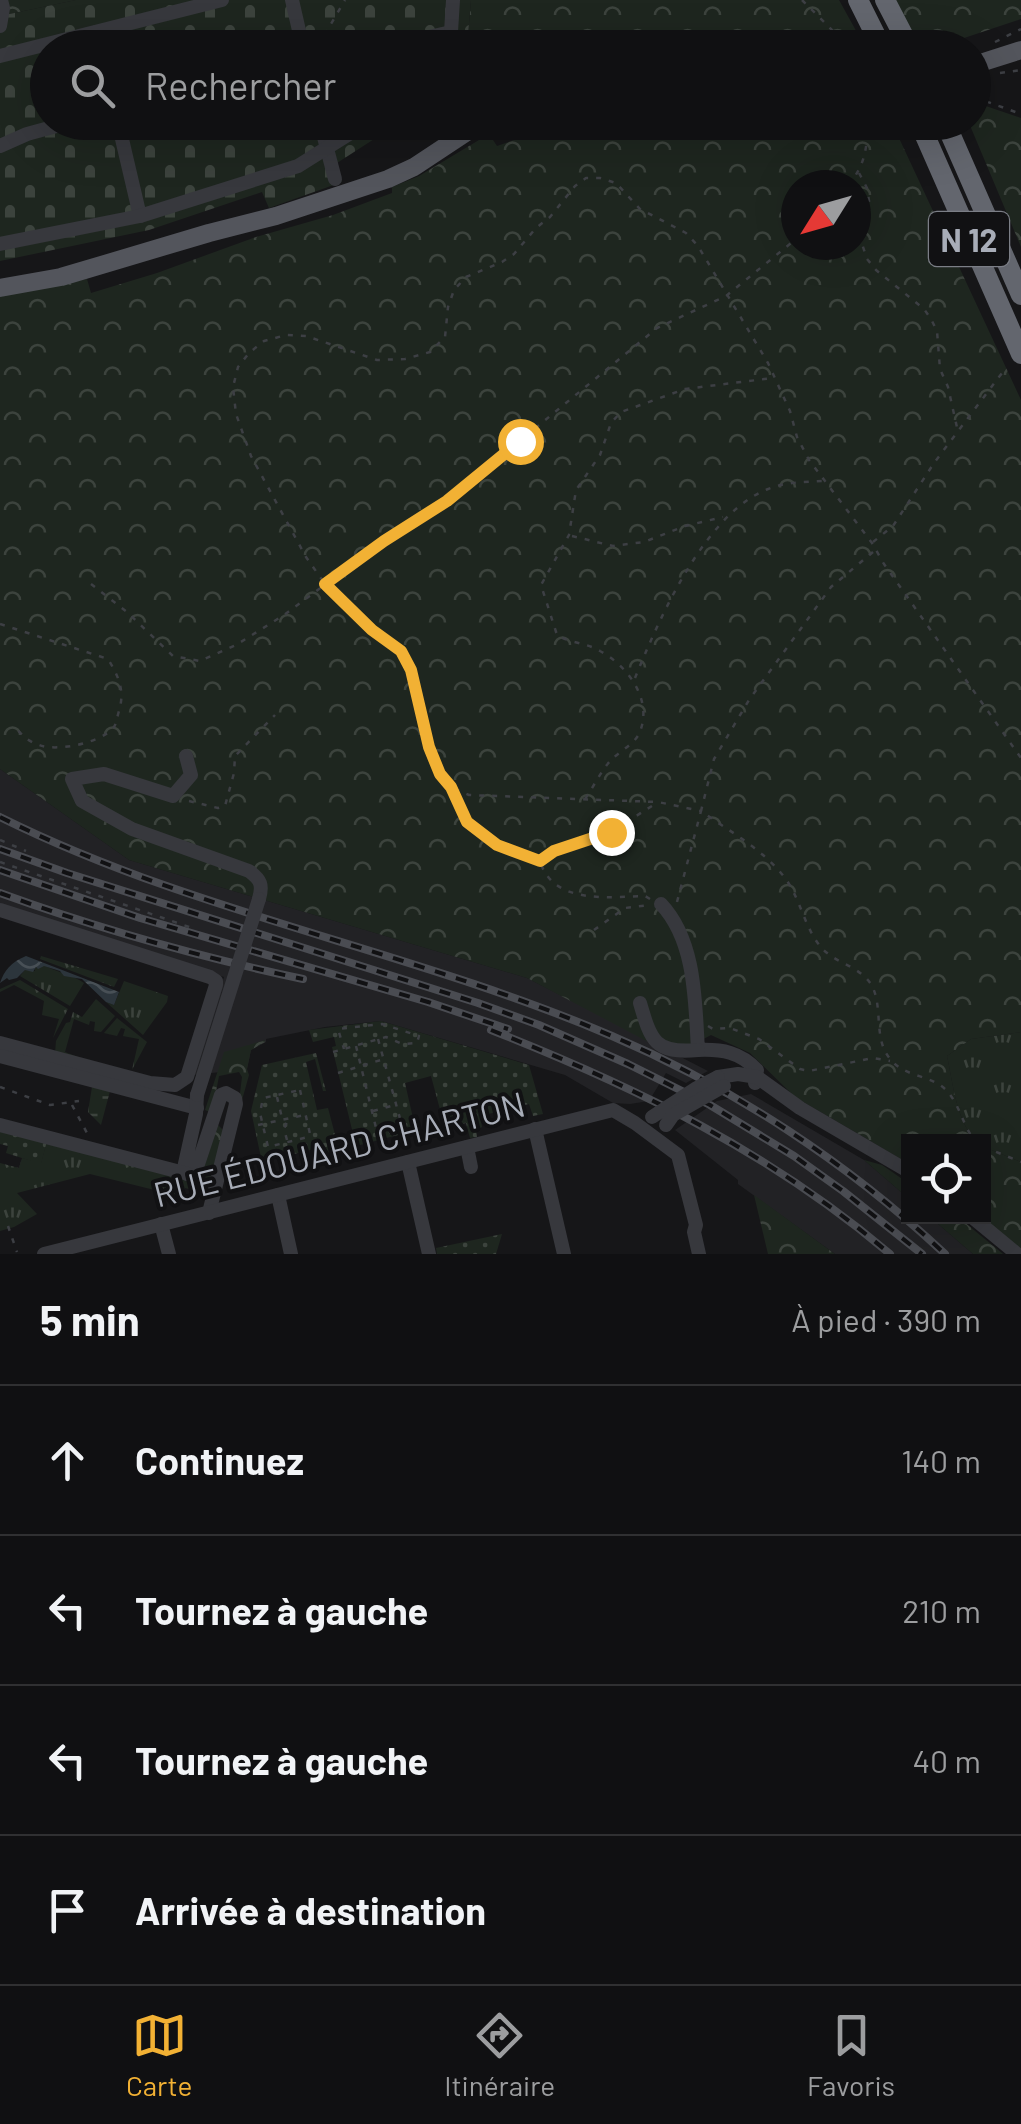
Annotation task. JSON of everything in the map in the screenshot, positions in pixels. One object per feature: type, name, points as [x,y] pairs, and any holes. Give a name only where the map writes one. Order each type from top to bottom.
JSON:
[{"type":"highway","points":[[858,0],[873,30]]},
{"type":"highway","points":[[885,0],[901,30]]},
{"type":"highway","name":"N 12","points":[[927,140],[1021,354]]},
{"type":"highway","name":"N 12","points":[[953,140],[1021,296]]},
{"type":"main road","points":[[991,60],[1021,50]]},
{"type":"main road","points":[[0,288],[61,277],[276,216],[414,168],[455,140]]},
{"type":"street","points":[[0,26],[4,8],[1,0]]},
{"type":"street","points":[[129,30],[222,0]]},
{"type":"street","points":[[292,0],[299,30]]},
{"type":"street","points":[[451,30],[453,0]]},
{"type":"street","points":[[0,56],[30,51]]},
{"type":"street","points":[[0,146],[30,133]]},
{"type":"street","points":[[122,140],[140,216]]},
{"type":"street","points":[[324,140],[334,179]]},
{"type":"street","points":[[0,244],[140,216],[298,166],[340,140]]},
{"type":"street","points":[[186,756],[191,776],[173,796],[104,774],[72,779],[82,802],[132,829],[249,871],[262,886],[197,1101],[184,1168],[188,1174]]},
{"type":"street","points":[[660,904],[674,918],[688,954],[698,1050]]},
{"type":"street","points":[[0,910],[210,977],[216,985],[187,1077],[176,1085],[150,1082],[0,1042]]},
{"type":"street","points":[[640,1003],[648,1032],[660,1046],[674,1052],[723,1049],[746,1059],[757,1070],[760,1082]]},
{"type":"street","points":[[0,1056],[197,1101]]},
{"type":"street","points":[[699,1254],[681,1161],[649,1124],[694,1089],[738,1074],[760,1082],[901,1167]]},
{"type":"street","points":[[0,1125],[188,1174],[198,1164],[221,1095],[230,1094],[236,1104],[209,1212]]},
{"type":"street","name":"RUE ÉDOUARD CHARTON","points":[[44,1254],[613,1110],[649,1124]]},
{"type":"street","points":[[535,1129],[564,1254]]},
{"type":"street","points":[[467,1147],[471,1167]]},
{"type":"street","points":[[408,1162],[429,1254]]},
{"type":"street","points":[[278,1195],[291,1254]]},
{"type":"street","points":[[162,1224],[168,1254]]},
{"type":"street","points":[[981,1224],[1018,1254]]},
{"type":"path","points":[[328,30],[346,0]]},
{"type":"path","points":[[802,0],[832,30]]},
{"type":"path","points":[[991,44],[1021,30]]},
{"type":"path","points":[[1003,73],[1021,70]]},
{"type":"path","points":[[991,103],[1021,114]]},
{"type":"path","points":[[860,170],[866,140]]},
{"type":"path","points":[[540,861],[497,845],[467,822],[429,747],[411,670],[401,651],[372,630],[325,584],[306,557],[250,456],[236,414],[233,386],[238,367],[249,352],[264,341],[286,335],[306,336],[377,360],[405,359],[430,352],[445,336],[454,290],[466,277],[514,254],[574,186],[586,178],[616,183],[640,209],[686,233],[698,246],[774,378],[797,437],[824,481],[872,543],[1021,758]]},
{"type":"path","points":[[91,584],[173,656],[200,660],[236,645],[284,616],[384,541],[447,501],[657,328],[726,296],[781,251]]},
{"type":"path","points":[[868,260],[932,319],[937,331],[940,369],[948,386],[958,432]]},
{"type":"path","points":[[872,543],[893,526],[934,463],[1005,369]]},
{"type":"path","points":[[586,799],[610,761],[638,738],[644,717],[634,679],[618,663],[598,649],[557,635],[541,585],[570,536],[576,490],[600,455],[611,423],[621,412],[685,389],[774,378]]},
{"type":"path","points":[[634,679],[653,634],[704,543],[725,517],[769,488],[824,481]]},
{"type":"path","points":[[570,536],[613,546],[644,542],[684,526],[725,517]]},
{"type":"path","points":[[678,899],[714,758],[748,700],[830,588],[875,550]]},
{"type":"path","points":[[0,624],[108,659],[122,690],[114,726],[87,742],[52,749],[25,739],[14,726]]},
{"type":"path","points":[[173,796],[218,808],[225,806],[235,756],[275,715]]},
{"type":"path","points":[[451,787],[469,795],[658,802],[701,811],[769,862],[786,880],[819,945],[863,974],[872,987],[881,1038],[892,1062]]},
{"type":"path","points":[[540,861],[554,851],[611,832],[658,802]]},
{"type":"path","points":[[0,840],[26,851]]},
{"type":"path","points":[[540,861],[544,875],[564,890],[590,897],[646,896],[660,904]]},
{"type":"path","points":[[0,862],[195,929]]},
{"type":"path","points":[[594,930],[624,908],[660,904]]},
{"type":"path","points":[[696,1019],[713,1028],[730,1028],[759,1038],[800,1069],[809,1071],[873,1058],[892,1062],[942,1086],[959,1107],[970,1134]]},
{"type":"path","points":[[333,1052],[356,1046],[386,1037],[402,1044],[417,1043],[419,1036],[382,1024],[338,1029],[344,1049]]},
{"type":"path","points":[[356,1046],[378,1136],[403,1131],[378,1039]]},
{"type":"path","points":[[338,1073],[384,1059]]},
{"type":"path","points":[[0,1087],[50,1105],[80,1101]]},
{"type":"path","points":[[300,1090],[306,1114],[308,1137],[268,1147],[260,1125],[262,1098],[300,1090]]},
{"type":"path","points":[[276,1095],[286,1119],[284,1129]]},
{"type":"path","points":[[71,1104],[92,1148]]},
{"type":"path","points":[[372,1112],[396,1105]]},
{"type":"path","points":[[260,1125],[306,1114]]},
{"type":"path","points":[[276,1121],[288,1142]]},
{"type":"path","points":[[991,1151],[1021,1162]]},
{"type":"path","points":[[8,1226],[17,1252]]},
{"type":"shaded area","points":[[0,769],[129,860],[527,978],[708,1071],[686,1083],[666,1073],[649,1101],[613,1103],[565,1075],[381,1021],[266,1039],[251,1050],[247,1069],[194,1075],[224,977],[0,906]]},
{"type":"shaded area","points":[[751,1094],[864,1160],[901,1192],[901,1224],[938,1224],[973,1254],[835,1254],[738,1184],[738,1180],[675,1130],[717,1101]]},
{"type":"green space","points":[[0,0],[76,0],[0,16]]},
{"type":"green space","points":[[76,0],[471,0],[468,30],[30,30],[30,140],[373,140],[337,163],[342,182],[269,208],[262,192],[149,230],[0,261],[0,16]]},
{"type":"green space","points":[[471,0],[839,0],[856,30],[468,30]]},
{"type":"green space","points":[[894,0],[1021,0],[1021,19],[988,30],[909,30]]},
{"type":"green space","points":[[991,108],[1021,118],[1021,247],[976,140],[991,140]]},
{"type":"green space","points":[[479,140],[493,140],[497,146],[514,140],[900,140],[1021,400],[1021,1032],[971,1039],[947,1056],[960,1112],[971,1134],[901,1134],[901,1159],[795,1097],[750,1053],[711,1035],[673,1055],[527,978],[129,860],[0,769],[0,296],[87,279],[91,293],[157,273],[392,193],[392,187],[419,176]]},
{"type":"green space","points":[[41,956],[118,979],[114,987],[40,959]]},
{"type":"green space","points":[[43,965],[84,983],[70,1006],[20,976],[25,970],[35,971]]},
{"type":"green space","points":[[20,980],[68,1009],[53,1038],[59,1019],[42,1015],[44,1001],[14,985],[0,992]]},
{"type":"green space","points":[[124,981],[168,996],[143,1035],[106,1002],[114,1005]]},
{"type":"green space","points":[[96,999],[115,1016],[101,1032],[94,1031],[95,1022],[90,1021],[89,1025],[74,1019],[65,1052],[83,1059],[55,1054],[56,1041],[73,1012],[82,1017]]},
{"type":"green space","points":[[117,1018],[147,1042],[132,1070],[139,1039],[123,1036],[125,1029],[121,1028],[117,1036],[104,1033]]},
{"type":"green space","points":[[381,1021],[529,1065],[543,1114],[533,1116],[529,1104],[480,1116],[482,1127],[476,1130],[477,1137],[470,1138],[466,1123],[445,1128],[431,1076],[405,1083],[413,1131],[356,1146],[332,1047],[336,1046],[334,1037],[313,1042],[309,1030]]},
{"type":"green space","points":[[1021,1032],[1021,1162],[991,1150],[991,1134],[971,1134],[964,1123],[947,1056],[971,1039]]},
{"type":"green space","points":[[265,1040],[251,1050],[249,1075],[237,1118],[242,1077],[239,1072],[219,1076],[212,1113],[205,1110],[224,1052]]},
{"type":"green space","points":[[316,1053],[326,1091],[315,1059],[306,1062],[317,1110],[328,1108],[339,1150],[321,1155],[318,1148],[262,1162],[251,1111],[262,1065]]},
{"type":"green space","points":[[92,1087],[110,1091],[101,1125],[88,1112]]},
{"type":"green space","points":[[216,1123],[224,1131],[214,1169],[207,1168],[205,1174],[212,1176],[207,1186],[172,1175],[190,1178]]},
{"type":"green space","points":[[0,1129],[47,1141],[41,1164],[6,1153],[8,1146],[0,1144]]},
{"type":"green space","points":[[47,1141],[207,1186],[205,1193],[185,1188],[183,1197],[90,1174],[17,1193],[37,1214],[0,1231],[0,1163],[19,1168],[22,1158],[41,1163]]},
{"type":"green space","points":[[991,1150],[1021,1162],[1021,1249],[988,1224]]},
{"type":"green space","points":[[864,1160],[882,1165],[901,1178],[901,1192]]},
{"type":"green space","points":[[754,1195],[828,1249],[835,1254],[768,1254]]},
{"type":"green space","points":[[938,1224],[967,1224],[1003,1254],[973,1254]]},
{"type":"green space","points":[[502,1234],[496,1254],[437,1254],[436,1248]]},
{"type":"water","points":[[26,956],[119,992],[114,1005],[82,979],[44,966],[33,972],[25,970],[17,978],[0,983],[9,967]]},
{"type":"railway","points":[[0,817],[150,880],[459,979],[612,1036],[702,1079],[788,1130],[869,1189],[945,1254]]},
{"type":"railway","points":[[0,849],[478,1003],[628,1064],[710,1105],[794,1156],[922,1254]]},
{"type":"railway","points":[[0,870],[140,918],[508,1029]]},
{"type":"railway","points":[[0,893],[150,941],[303,979]]},
{"type":"railway","points":[[491,1030],[598,1075],[700,1125],[797,1184],[890,1254]]},
{"type":"route","points":[[520,441],[447,501],[325,584],[372,630],[401,651],[411,670],[429,747],[467,822],[497,845],[540,861],[554,851],[611,832]]}]
